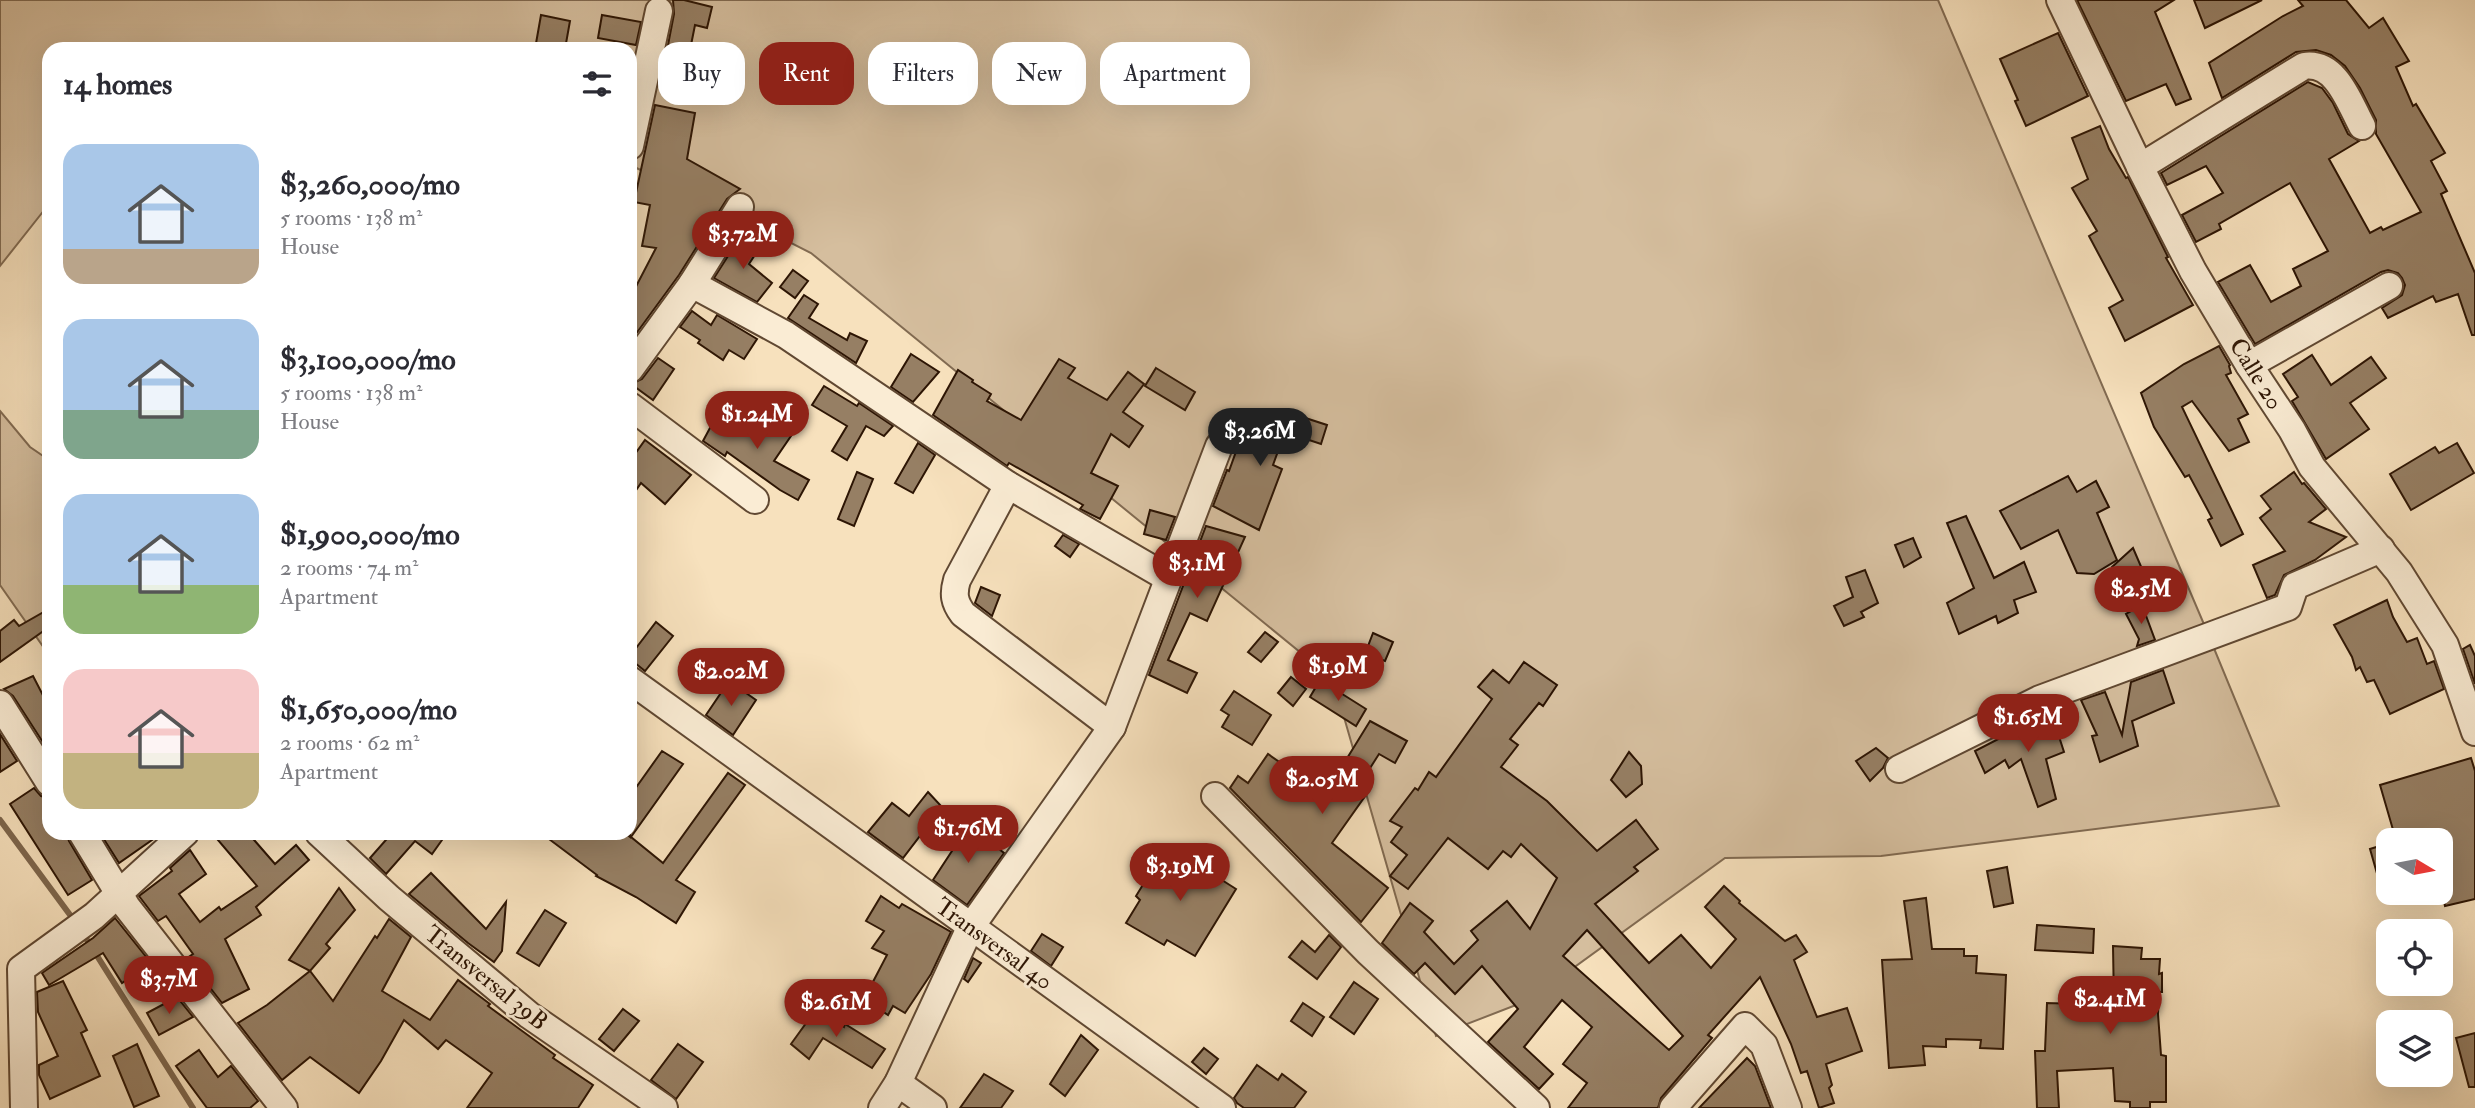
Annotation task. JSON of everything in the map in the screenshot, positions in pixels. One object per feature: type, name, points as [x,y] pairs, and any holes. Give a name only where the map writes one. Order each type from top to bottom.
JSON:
[{"type":"street","name":"Calle 20","points":[[2060,0],[2193,271],[2249,365],[2292,430],[2312,467],[2399,572],[2445,645],[2475,732]]},
{"type":"street","points":[[637,113],[659,11]]},
{"type":"street","points":[[2140,167],[2304,66],[2315,64],[2335,78],[2362,125]]},
{"type":"street","points":[[637,359],[692,284],[740,207]]},
{"type":"street","points":[[692,284],[786,335],[1008,485],[1168,578]]},
{"type":"street","points":[[2249,365],[2389,286]]},
{"type":"street","points":[[637,411],[755,500]]},
{"type":"street","points":[[882,1108],[898,1083],[970,929],[1112,727],[1219,446]]},
{"type":"street","points":[[1008,485],[957,580],[955,604],[963,614],[1112,727]]},
{"type":"street","points":[[1899,769],[2040,699],[2288,607],[2295,586],[2381,549]]},
{"type":"street","name":"Transversal 40","points":[[637,685],[905,877],[970,929],[1222,1108]]},
{"type":"street","points":[[0,704],[42,771]]},
{"type":"street","points":[[1215,796],[1368,952],[1536,1108]]},
{"type":"street","points":[[86,840],[127,907],[284,1108]]},
{"type":"street","points":[[24,1108],[21,969],[94,916],[177,840]]},
{"type":"street","name":"Transversal 39B","points":[[327,840],[389,898],[529,1015],[664,1108]]},
{"type":"street","points":[[1673,1108],[1745,1026],[1764,1045],[1788,1108]]},
{"type":"street","points":[[898,1083],[933,1108]]},
{"type":"shaded area","points":[[0,0],[1938,0],[2279,806],[1881,856],[1725,858],[1529,1000],[1436,1036],[1333,679],[811,253],[637,168],[637,42],[42,42],[42,213],[0,266]]},
{"type":"shaded area","points":[[0,411],[30,447],[42,455],[42,645],[0,585]]},
{"type":"building","points":[[673,0],[712,7],[707,28],[695,25],[692,42],[669,42],[674,14]]},
{"type":"building","points":[[2077,0],[2174,0],[2155,12],[2191,99],[2176,105],[2166,84],[2126,101]]},
{"type":"building","points":[[2194,0],[2262,0],[2205,28]]},
{"type":"building","points":[[2298,0],[2346,0],[2369,28],[2383,18],[2409,61],[2396,67],[2413,106],[2416,104],[2445,153],[2431,161],[2447,191],[2441,194],[2475,273],[2475,335],[2472,335],[2458,294],[2436,302],[2433,296],[2388,318],[2382,308],[2402,295],[2405,285],[2398,273],[2388,270],[2255,344],[2218,282],[2250,265],[2271,302],[2301,286],[2293,269],[2328,251],[2290,183],[2219,224],[2221,229],[2196,242],[2182,215],[2223,193],[2206,166],[2167,185],[2161,173],[2308,82],[2322,88],[2333,103],[2348,134],[2359,141],[2329,159],[2370,233],[2381,227],[2383,230],[2421,212],[2376,134],[2376,120],[2360,88],[2345,66],[2331,55],[2316,50],[2296,52],[2222,98],[2209,63],[2303,6]]},
{"type":"building","points":[[541,15],[570,21],[566,42],[536,42]]},
{"type":"building","points":[[602,15],[641,22],[637,42],[598,38]]},
{"type":"building","points":[[2058,33],[2088,96],[2026,126],[2000,59]]},
{"type":"building","points":[[655,105],[695,113],[687,159],[740,189],[727,199],[679,275],[637,332],[637,285],[656,248],[642,246],[650,205],[637,203],[637,188]]},
{"type":"building","points":[[2100,126],[2109,149],[2126,178],[2128,177],[2168,257],[2166,258],[2193,305],[2125,341],[2109,308],[2123,300],[2089,236],[2097,231],[2072,188],[2088,179],[2072,138]]},
{"type":"building","points":[[742,234],[760,247],[749,264],[772,283],[757,302],[714,278]]},
{"type":"building","points":[[793,270],[808,281],[795,298],[780,287]]},
{"type":"building","points":[[804,295],[818,304],[809,318],[847,340],[850,333],[867,341],[856,363],[788,318]]},
{"type":"building","points":[[692,311],[711,325],[717,315],[757,339],[744,359],[729,350],[723,360],[680,327]]},
{"type":"building","points":[[2219,346],[2230,365],[2231,373],[2226,375],[2248,414],[2238,419],[2249,442],[2229,451],[2192,401],[2182,407],[2243,534],[2221,546],[2208,520],[2212,518],[2189,475],[2185,477],[2154,427],[2141,393],[2184,364]]},
{"type":"building","points":[[911,354],[939,372],[913,402],[891,387]]},
{"type":"building","points":[[2312,355],[2331,385],[2371,357],[2386,378],[2350,403],[2369,429],[2326,459],[2292,401],[2298,397],[2283,374]]},
{"type":"building","points":[[658,358],[674,369],[653,400],[637,388],[637,381],[642,379]]},
{"type":"building","points":[[1059,359],[1075,368],[1068,378],[1107,400],[1128,372],[1144,384],[1123,412],[1143,426],[1129,447],[1111,434],[1091,473],[1118,486],[1100,519],[1080,509],[1083,505],[1009,463],[1007,466],[933,415],[958,370],[991,394],[987,401],[1021,420]]},
{"type":"building","points":[[1156,368],[1195,392],[1185,410],[1145,386]]},
{"type":"building","points":[[824,386],[857,406],[859,403],[893,426],[884,436],[866,426],[847,460],[832,451],[847,426],[812,405]]},
{"type":"building","points":[[718,413],[749,429],[758,416],[776,427],[779,423],[793,433],[774,461],[809,480],[798,500],[727,452],[725,456],[703,441]]},
{"type":"building","points":[[1290,413],[1327,425],[1321,444],[1285,432],[1273,465],[1282,469],[1259,530],[1213,506],[1242,435],[1245,436],[1252,418],[1285,430]]},
{"type":"building","points":[[645,440],[691,475],[665,504],[641,483],[637,489],[637,451]]},
{"type":"building","points":[[918,443],[935,455],[913,493],[895,483]]},
{"type":"building","points":[[2457,443],[2474,473],[2411,510],[2390,474],[2435,447],[2439,453]]},
{"type":"building","points":[[857,472],[873,479],[854,526],[838,519]]},
{"type":"building","points":[[2294,472],[2326,509],[2309,522],[2346,537],[2315,560],[2284,575],[2275,595],[2267,598],[2253,565],[2285,551],[2260,518],[2271,509],[2261,496]]},
{"type":"building","points":[[2068,476],[2077,492],[2096,481],[2109,507],[2097,513],[2117,560],[2094,574],[2077,573],[2058,530],[2021,549],[2000,511]]},
{"type":"building","points":[[1150,510],[1175,517],[1166,540],[1144,534]]},
{"type":"building","points":[[1966,516],[1994,578],[2024,562],[2036,592],[2014,600],[2018,613],[1998,623],[1996,616],[1959,634],[1947,603],[1974,588],[1947,523]]},
{"type":"building","points":[[1206,526],[1245,537],[1207,621],[1190,613],[1168,660],[1197,673],[1187,693],[1149,675]]},
{"type":"building","points":[[1063,535],[1079,544],[1070,557],[1055,546]]},
{"type":"building","points":[[1913,538],[1921,557],[1904,567],[1895,545]]},
{"type":"building","points":[[2133,548],[2149,585],[2141,590],[2143,593],[2128,602],[2112,567]]},
{"type":"building","points":[[1865,570],[1878,603],[1861,612],[1864,617],[1844,626],[1834,606],[1853,597],[1846,577]]},
{"type":"building","points":[[981,587],[1000,595],[992,616],[975,603]]},
{"type":"building","points":[[2387,600],[2407,642],[2417,638],[2427,664],[2434,661],[2444,689],[2390,714],[2374,680],[2367,682],[2360,667],[2356,670],[2352,657],[2334,625]]},
{"type":"building","points":[[2142,605],[2155,640],[2137,646],[2139,639],[2126,614]]},
{"type":"building","points":[[42,613],[42,632],[0,662],[0,631],[14,620],[19,626]]},
{"type":"building","points":[[656,622],[673,636],[645,671],[637,665],[637,647]]},
{"type":"building","points":[[1265,632],[1278,642],[1261,662],[1248,652]]},
{"type":"building","points":[[1373,633],[1393,642],[1385,661],[1365,654]]},
{"type":"building","points":[[2470,645],[2475,656],[2475,684],[2463,649]]},
{"type":"building","points":[[1524,662],[1557,685],[1543,706],[1539,703],[1510,739],[1518,745],[1501,767],[1547,801],[1597,851],[1636,820],[1658,849],[1634,867],[1638,871],[1595,904],[1649,963],[1681,935],[1711,968],[1736,939],[1705,907],[1724,886],[1739,903],[1785,941],[1796,935],[1807,952],[1794,960],[1817,1017],[1847,1008],[1862,1051],[1826,1064],[1834,1103],[1819,1108],[1807,1071],[1801,1073],[1791,1044],[1760,977],[1708,1035],[1712,1038],[1661,1098],[1658,1108],[1568,1108],[1587,1083],[1563,1064],[1592,1027],[1562,1000],[1524,1047],[1553,1074],[1539,1089],[1488,1042],[1518,1009],[1482,966],[1455,994],[1425,963],[1414,974],[1382,943],[1410,903],[1433,921],[1424,932],[1454,964],[1478,940],[1471,931],[1507,901],[1530,929],[1557,878],[1521,844],[1511,857],[1503,851],[1488,869],[1448,838],[1408,889],[1390,876],[1407,855],[1391,842],[1402,827],[1390,821],[1415,788],[1418,790],[1429,772],[1436,777],[1492,699],[1478,687],[1493,670],[1509,683]],"holes":[[[1587,930],[1683,1036],[1669,1050],[1563,956]]]},
{"type":"building","points":[[2163,670],[2174,703],[2132,721],[2138,746],[2100,762],[2092,736],[2097,735],[2081,700],[2105,692],[2122,735],[2131,682]]},
{"type":"building","points":[[33,676],[42,693],[42,741],[13,696],[4,689]]},
{"type":"building","points":[[1291,677],[1306,689],[1293,706],[1278,693]]},
{"type":"building","points":[[1320,680],[1366,709],[1356,726],[1310,697]]},
{"type":"building","points":[[729,681],[756,700],[733,735],[706,715]]},
{"type":"building","points":[[1234,691],[1271,715],[1252,745],[1222,727],[1229,715],[1221,710]]},
{"type":"building","points":[[2051,712],[2064,752],[2046,759],[2056,799],[2038,807],[2021,759],[2009,768],[2005,760],[1985,773],[1975,751]]},
{"type":"building","points":[[1370,721],[1407,741],[1395,763],[1379,754],[1358,787],[1368,792],[1332,843],[1388,888],[1361,922],[1230,788],[1238,776],[1248,783],[1268,754],[1325,794]]},
{"type":"building","points":[[0,734],[17,761],[0,772]]},
{"type":"building","points":[[1876,748],[1888,758],[1883,768],[1870,781],[1856,761]]},
{"type":"building","points":[[662,751],[683,764],[637,829],[637,786]]},
{"type":"building","points":[[1629,752],[1641,766],[1642,784],[1626,797],[1611,780]]},
{"type":"building","points":[[2471,758],[2475,771],[2475,899],[2454,904],[2454,828],[2393,828],[2380,785]]},
{"type":"building","points":[[728,773],[745,785],[676,880],[695,892],[676,923],[597,875],[550,840],[635,840],[663,863]]},
{"type":"building","points":[[34,788],[42,796],[42,840],[69,840],[92,880],[68,895],[10,804]]},
{"type":"building","points":[[928,792],[942,807],[903,858],[868,832],[892,803],[909,816]]},
{"type":"building","points":[[969,825],[1004,853],[967,905],[933,880]]},
{"type":"building","points":[[104,840],[152,840],[119,863]]},
{"type":"building","points":[[218,840],[254,840],[275,864],[296,845],[309,860],[256,907],[261,915],[225,939],[249,989],[222,1003],[187,958],[193,954],[166,916],[158,921],[139,896],[172,871],[170,868],[190,850],[206,874],[179,894],[200,922],[219,907],[221,910],[257,886]]},
{"type":"building","points":[[386,840],[442,840],[432,854],[415,841],[386,874],[370,858]]},
{"type":"building","points":[[2376,847],[2376,870],[2370,849]]},
{"type":"building","points":[[1165,849],[1178,858],[1181,854],[1236,889],[1195,956],[1167,940],[1164,945],[1126,923],[1140,900],[1136,896]]},
{"type":"building","points":[[2007,867],[2013,903],[1994,907],[1987,871]]},
{"type":"building","points":[[431,873],[486,929],[506,902],[502,951],[494,962],[409,894]]},
{"type":"building","points":[[339,888],[355,910],[326,944],[330,948],[310,971],[289,960]]},
{"type":"building","points":[[881,896],[899,908],[902,904],[951,932],[931,974],[905,1013],[893,1006],[888,1015],[864,999],[887,955],[872,948],[884,931],[866,921]]},
{"type":"building","points":[[1926,898],[1932,949],[1964,949],[1964,956],[1977,956],[1976,973],[2006,975],[2003,1049],[1980,1048],[1981,1040],[1946,1039],[1946,1047],[1923,1046],[1925,1065],[1889,1068],[1882,960],[1912,959],[1904,901]]},
{"type":"building","points":[[545,910],[566,923],[539,966],[517,953]]},
{"type":"building","points":[[115,918],[151,963],[122,983],[103,953],[49,985],[42,973],[93,938]]},
{"type":"building","points":[[389,919],[411,937],[382,991],[430,1020],[458,980],[490,1004],[488,1006],[555,1055],[553,1058],[593,1085],[578,1108],[467,1108],[492,1073],[446,1040],[438,1049],[404,1020],[359,1093],[310,1057],[282,1080],[238,1023],[267,1005],[310,971],[333,1001]]},
{"type":"building","points":[[2037,925],[2094,929],[2093,953],[2035,950]]},
{"type":"building","points":[[1042,934],[1063,947],[1051,966],[1031,951]]},
{"type":"building","points":[[1329,935],[1341,947],[1317,979],[1289,957],[1302,941],[1315,952]]},
{"type":"building","points":[[2113,946],[2142,948],[2141,959],[2160,959],[2162,992],[2159,992],[2158,1014],[2161,1055],[2166,1056],[2166,1102],[2150,1102],[2150,1108],[2130,1108],[2130,1102],[2115,1101],[2113,1068],[2057,1071],[2059,1108],[2037,1108],[2035,1051],[2045,1051],[2047,1003],[2114,1005]]},
{"type":"building","points":[[973,958],[981,963],[968,982],[964,979]]},
{"type":"building","points":[[63,981],[87,1030],[81,1033],[100,1076],[50,1099],[39,1075],[39,1065],[58,1056],[38,1012],[37,992]]},
{"type":"building","points":[[1354,982],[1378,999],[1354,1034],[1330,1017]]},
{"type":"building","points":[[177,997],[193,1017],[159,1035],[147,1013]]},
{"type":"building","points":[[1303,1003],[1324,1017],[1312,1036],[1291,1021]]},
{"type":"building","points":[[817,1008],[844,1027],[845,1024],[885,1049],[872,1068],[823,1038],[809,1059],[791,1044]]},
{"type":"building","points":[[623,1009],[639,1021],[614,1051],[599,1039]]},
{"type":"building","points":[[2475,1033],[2475,1087],[2469,1087],[2456,1038]]},
{"type":"building","points":[[1081,1035],[1098,1050],[1065,1096],[1050,1084]]},
{"type":"building","points":[[137,1044],[159,1096],[134,1107],[113,1056]]},
{"type":"building","points":[[678,1044],[703,1062],[676,1099],[651,1080]]},
{"type":"building","points":[[1204,1048],[1218,1059],[1206,1074],[1192,1062]]},
{"type":"building","points":[[199,1050],[218,1077],[231,1066],[258,1101],[250,1108],[207,1108],[176,1066]]},
{"type":"building","points":[[1747,1058],[1755,1066],[1771,1108],[1699,1108]]},
{"type":"building","points":[[1257,1065],[1278,1080],[1282,1074],[1306,1092],[1294,1108],[1244,1108],[1237,1103],[1234,1098]]},
{"type":"building","points":[[984,1074],[1013,1091],[1001,1108],[960,1108]]},
{"type":"waterway","points":[[0,820],[76,923]]},
{"type":"waterway","points":[[82,932],[193,1108]]}]
